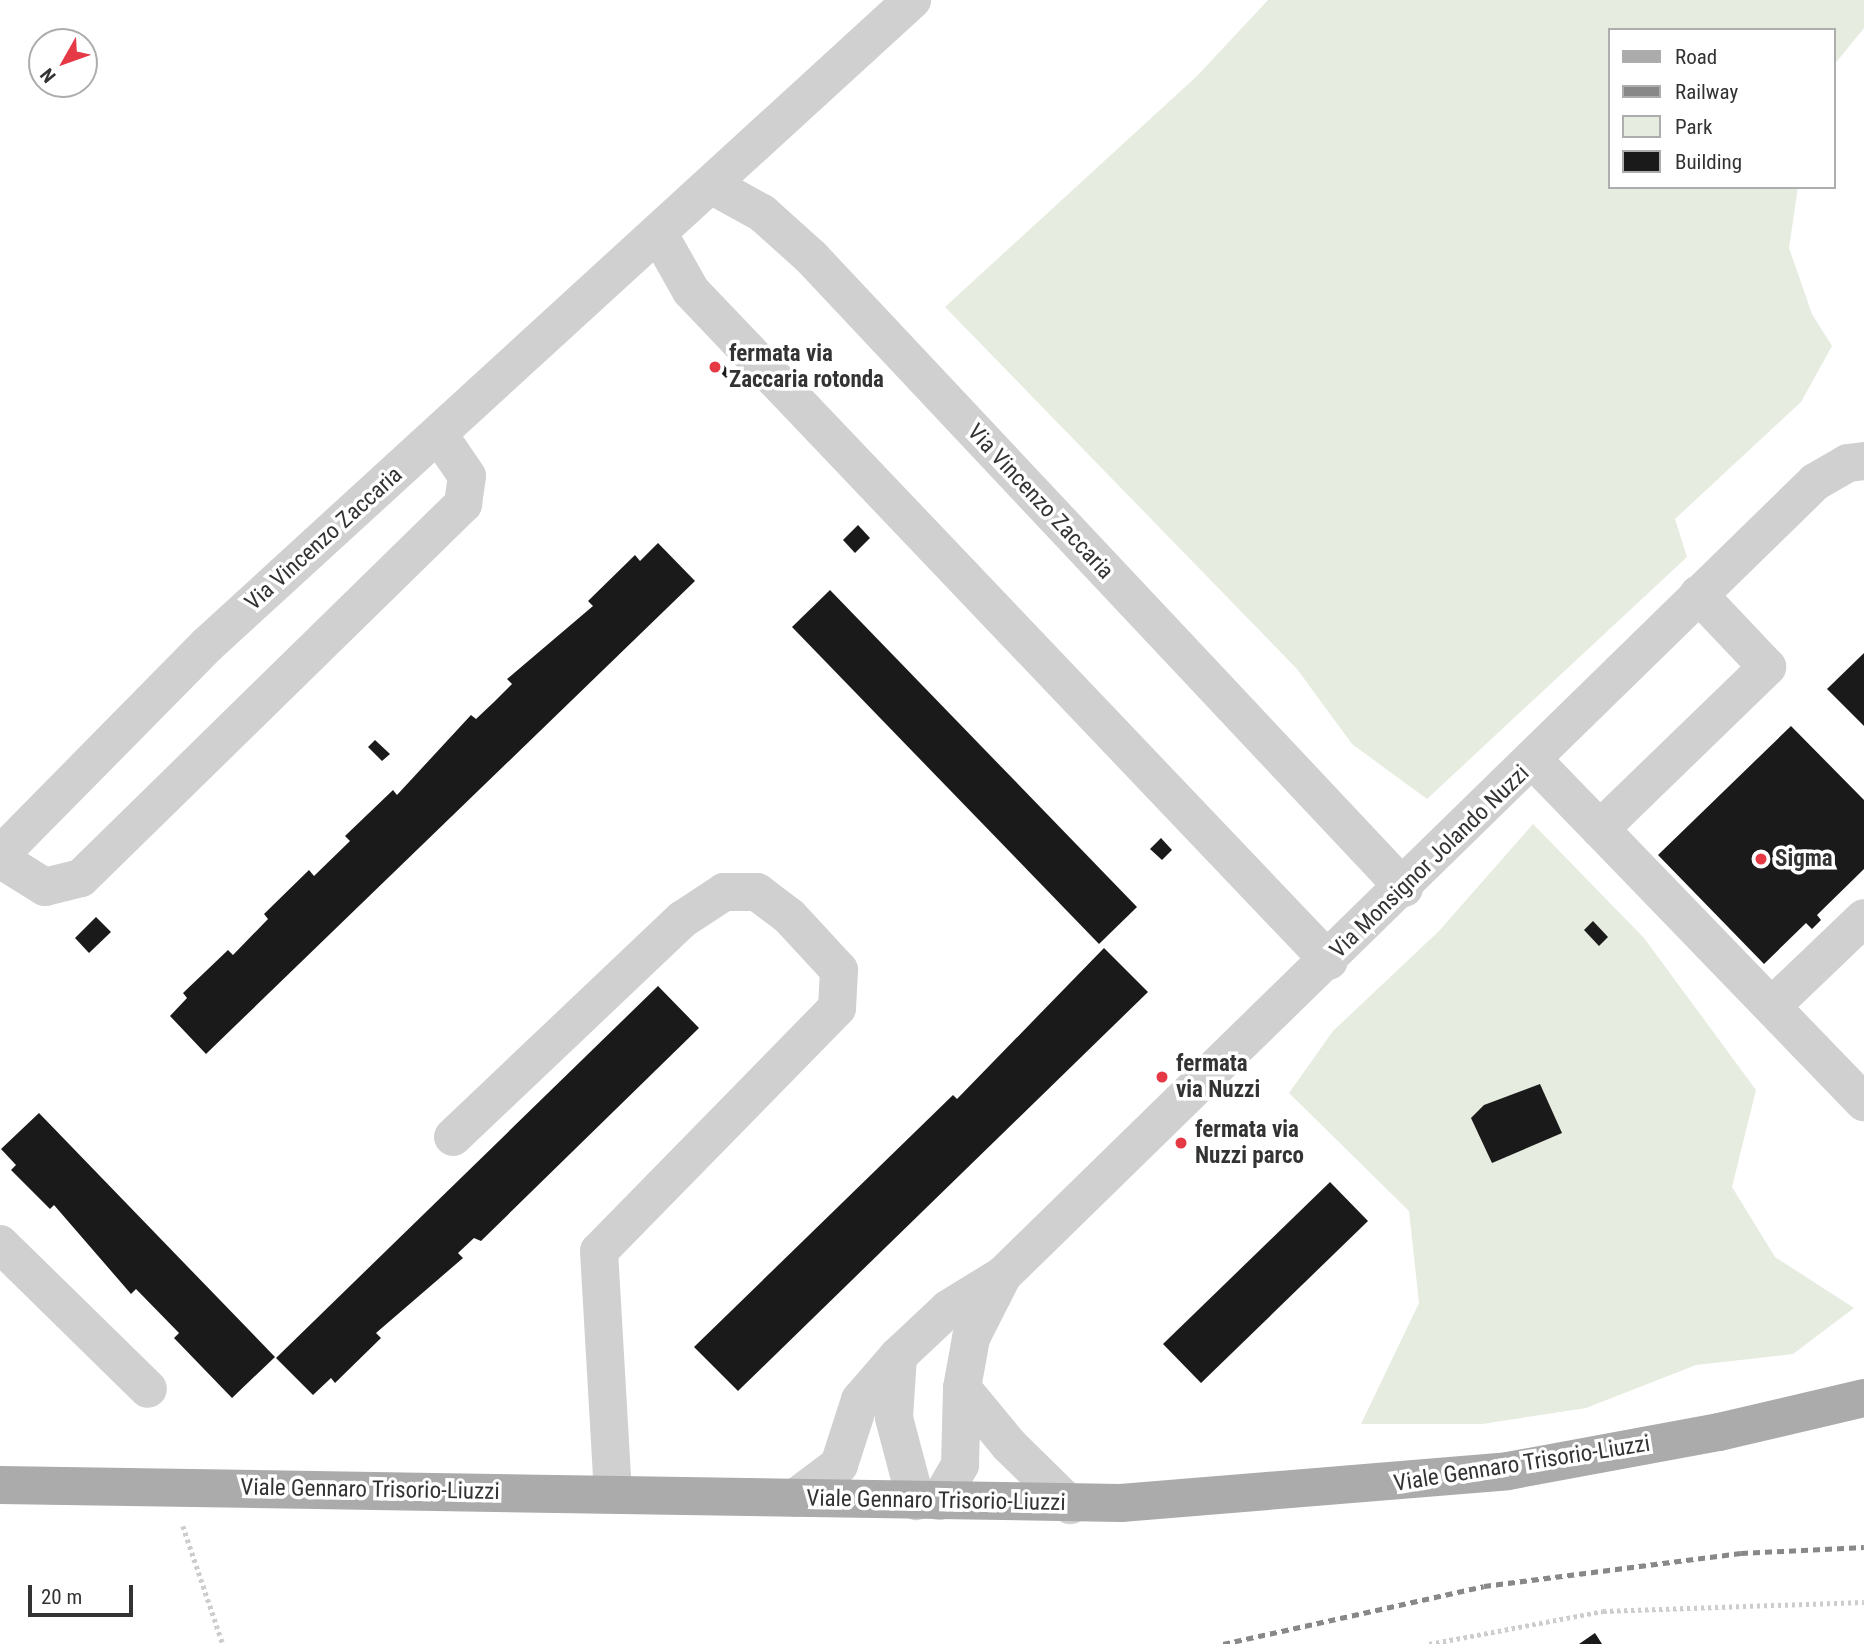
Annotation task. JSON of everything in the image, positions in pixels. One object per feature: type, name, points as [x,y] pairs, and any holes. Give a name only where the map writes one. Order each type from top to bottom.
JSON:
[{"type":"main road","name":"Viale Gennaro Trisorio-Liuzzi","points":[[0,1485],[613,1493],[1070,1505],[1286,1493],[1508,1471],[1719,1432],[1864,1398]]},
{"type":"street","points":[[713,186],[912,0]]},
{"type":"street","name":"Via Vincenzo Zaccaria","points":[[0,857],[207,645],[713,186],[762,213],[811,257],[1404,888]]},
{"type":"street","points":[[660,236],[691,290],[1329,961]]},
{"type":"street","points":[[0,857],[44,887],[81,878],[464,504],[467,476],[439,435]]},
{"type":"street","name":"Via Monsignor Jolando Nuzzi","points":[[1003,1275],[1404,888],[1815,482],[1848,463],[1864,461]]},
{"type":"street","points":[[1600,829],[1767,667],[1699,594]]},
{"type":"street","points":[[1534,761],[1864,1102]]},
{"type":"street","points":[[453,1137],[683,919],[724,892],[757,892],[789,916],[839,970],[837,1008],[599,1251],[613,1493]]},
{"type":"street","points":[[1772,1006],[1864,918]]},
{"type":"street","points":[[0,1244],[148,1389]]},
{"type":"street","points":[[796,1498],[839,1465],[860,1400],[898,1356],[948,1309],[1003,1275]]},
{"type":"street","points":[[898,1356],[894,1418],[928,1501],[960,1465],[962,1388],[971,1338],[1003,1275]]},
{"type":"street","points":[[962,1388],[1009,1445],[1070,1505]]},
{"type":"path","points":[[170,1488],[223,1644]]},
{"type":"path","points":[[1429,1644],[1603,1611],[1864,1602]]},
{"type":"green space","points":[[1268,0],[1864,0],[1864,28],[1836,63],[1836,28],[1608,28],[1608,189],[1798,189],[1789,248],[1812,314],[1832,346],[1801,402],[1675,519],[1687,557],[1427,799],[1352,744],[1297,669],[945,307],[1197,76]]},
{"type":"green space","points":[[1533,824],[1644,938],[1756,1090],[1732,1187],[1775,1257],[1854,1308],[1793,1354],[1696,1365],[1586,1408],[1482,1424],[1361,1424],[1419,1303],[1409,1211],[1289,1093],[1333,1031],[1439,931]]},
{"type":"building","points":[[721,362],[731,373],[726,378],[715,367]]},
{"type":"building","points":[[858,525],[870,538],[855,553],[843,540]]},
{"type":"building","points":[[658,543],[695,581],[206,1054],[170,1016],[187,998],[183,993],[228,950],[233,955],[268,919],[264,914],[309,870],[314,876],[350,841],[345,836],[393,790],[397,795],[471,715],[476,719],[494,702],[512,684],[507,679],[593,606],[588,601],[635,555],[640,561]]},
{"type":"building","points":[[830,590],[1137,907],[1099,944],[792,627]]},
{"type":"building","points":[[1864,653],[1864,726],[1827,689]]},
{"type":"building","points":[[1791,726],[1864,800],[1864,869],[1817,915],[1821,920],[1812,929],[1806,923],[1764,964],[1658,855]]},
{"type":"building","points":[[375,740],[390,754],[382,761],[368,747]]},
{"type":"building","points":[[1161,838],[1172,850],[1162,860],[1150,849]]},
{"type":"building","points":[[96,917],[111,932],[89,953],[75,938]]},
{"type":"building","points":[[1593,921],[1608,937],[1599,946],[1584,930]]},
{"type":"building","points":[[1104,948],[1148,992],[738,1391],[694,1347],[953,1095],[957,1099]]},
{"type":"building","points":[[658,986],[699,1028],[481,1241],[474,1238],[458,1253],[463,1258],[376,1333],[381,1338],[335,1383],[331,1378],[313,1395],[276,1358]]},
{"type":"building","points":[[1540,1084],[1562,1133],[1492,1163],[1471,1118],[1484,1105]]},
{"type":"building","points":[[39,1113],[275,1357],[232,1398],[174,1338],[179,1333],[136,1289],[131,1294],[54,1205],[50,1209],[11,1170],[16,1165],[1,1149]]},
{"type":"building","points":[[1330,1182],[1368,1221],[1201,1383],[1163,1344]]},
{"type":"building","points":[[1595,1633],[1602,1644],[1579,1644]]},
{"type":"railway","points":[[1223,1644],[1484,1586],[1741,1553],[1864,1547]]},
{"type":"place","name":"fermata via Zaccaria rotonda","points":[[715,367]]},
{"type":"place","name":"Sigma","points":[[1761,859]]},
{"type":"place","name":"fermata via Nuzzi","points":[[1162,1077]]},
{"type":"place","name":"fermata via Nuzzi parco","points":[[1181,1143]]}]
